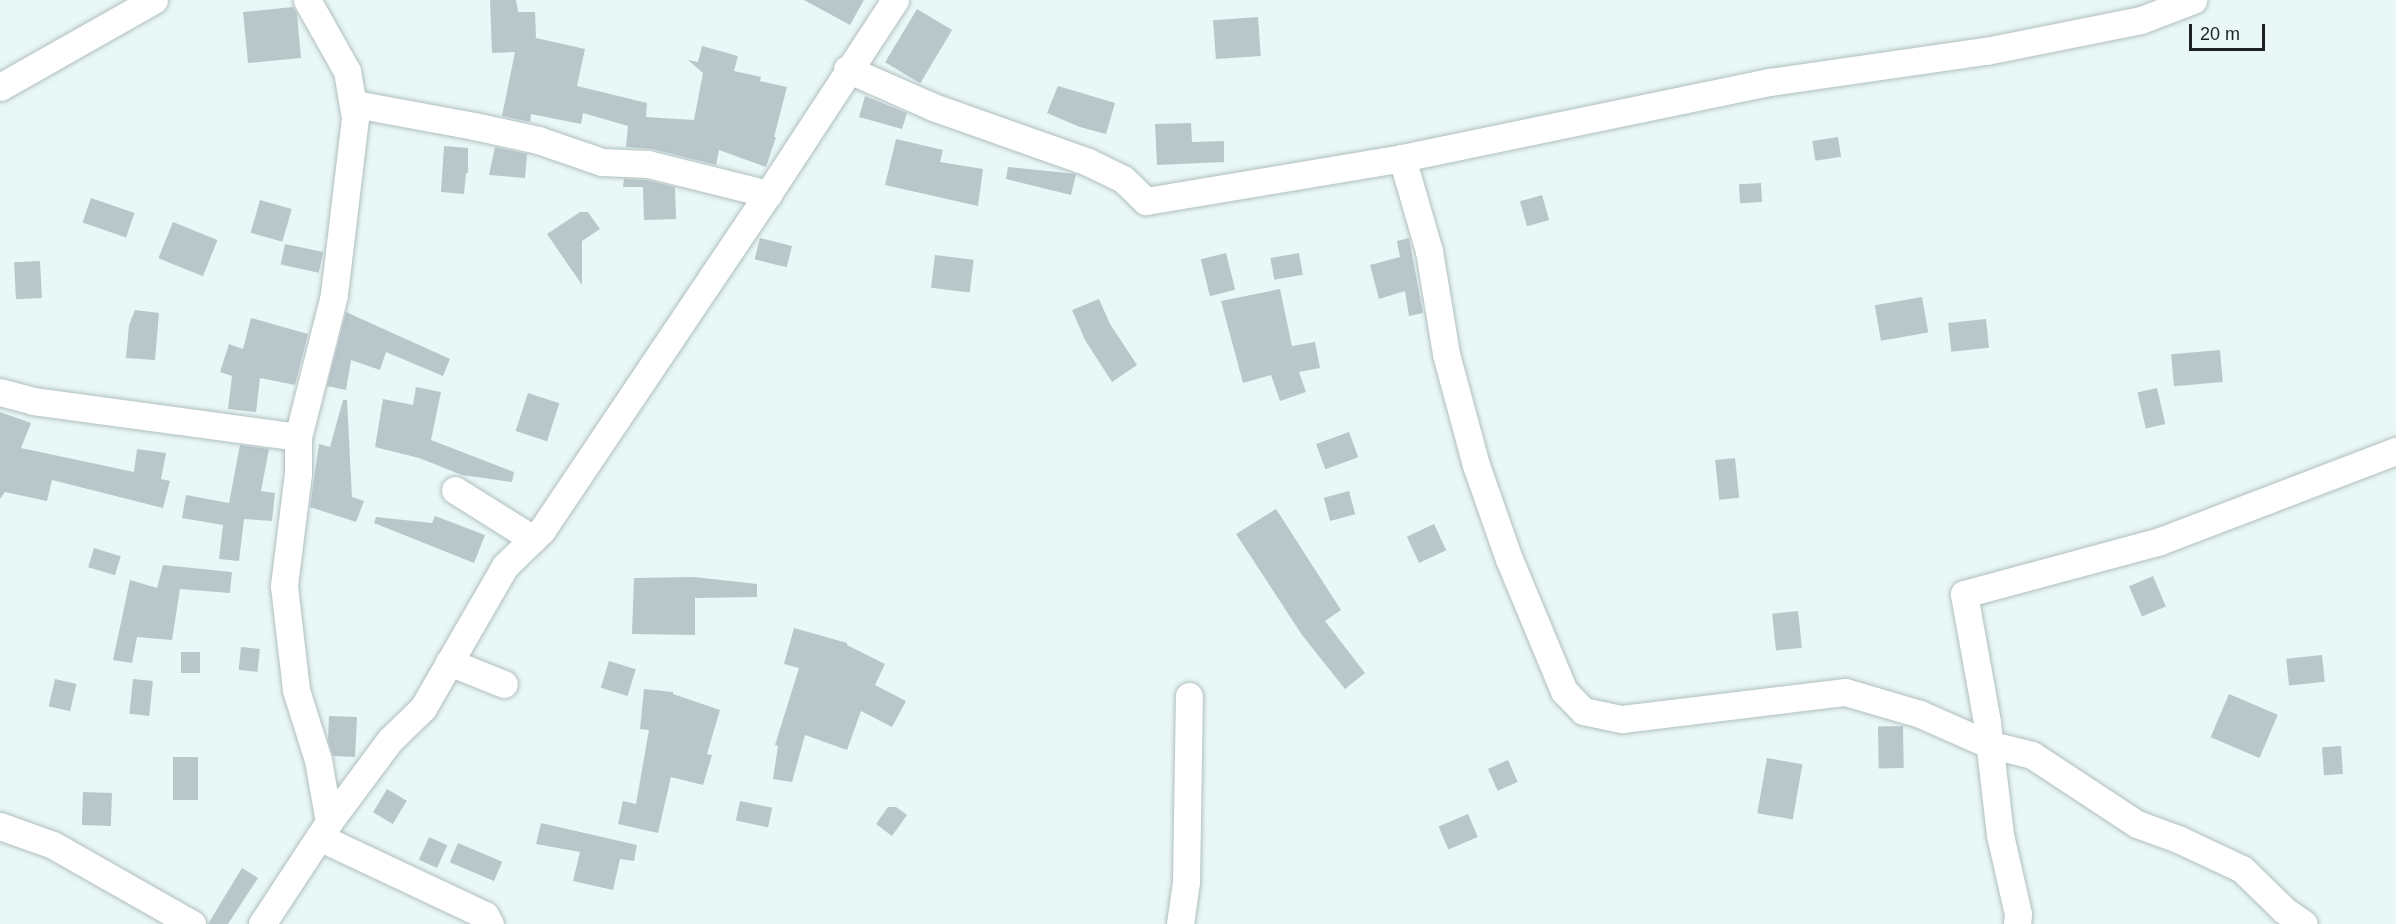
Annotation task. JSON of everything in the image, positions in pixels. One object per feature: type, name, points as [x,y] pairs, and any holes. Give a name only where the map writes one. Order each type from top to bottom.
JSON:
[{"type":"street","points":[[0,87],[154,0]]},
{"type":"street","points":[[307,0],[347,72],[355,104],[334,295],[298,437],[298,473],[284,586],[296,690],[318,760],[324,830]]},
{"type":"street","points":[[262,924],[324,830],[390,740],[423,708],[505,566],[542,530],[768,194],[895,0]]},
{"type":"street","points":[[848,69],[933,107],[1088,162],[1123,178],[1146,201],[1402,158],[1770,82],[2019,45],[2141,20],[2193,0]]},
{"type":"street","points":[[355,104],[485,128],[538,140],[602,162],[648,164],[768,194]]},
{"type":"street","points":[[1402,158],[1429,251],[1446,354],[1476,465],[1509,559],[1564,691],[1583,711],[1622,719],[1845,692],[1920,714],[1988,744],[2032,754],[2137,824],[2178,839],[2242,869],[2284,910],[2304,924]]},
{"type":"street","points":[[0,392],[33,400],[298,437]]},
{"type":"street","points":[[2017,924],[2018,914],[2000,835],[1987,722],[1964,594],[2160,541],[2396,452]]},
{"type":"street","points":[[454,490],[533,539]]},
{"type":"street","points":[[450,662],[504,684]]},
{"type":"street","points":[[1180,924],[1186,882],[1189,696]]},
{"type":"street","points":[[0,826],[53,845],[192,924]]},
{"type":"street","points":[[324,830],[493,921]]},
{"type":"building","points":[[490,0],[516,0],[518,12],[535,12],[536,38],[585,49],[577,86],[647,103],[646,117],[694,120],[703,73],[688,60],[698,62],[702,46],[738,56],[734,71],[761,77],[760,81],[787,87],[774,137],[776,137],[766,167],[719,150],[716,165],[652,149],[626,147],[628,126],[583,113],[581,124],[531,114],[530,122],[502,116],[515,52],[492,53]]},
{"type":"building","points":[[804,0],[864,0],[850,25]]},
{"type":"building","points":[[293,7],[297,14],[301,58],[248,63],[243,12]]},
{"type":"building","points":[[917,9],[952,30],[920,83],[885,62]]},
{"type":"building","points":[[1258,17],[1261,56],[1216,59],[1213,20]]},
{"type":"building","points":[[1058,86],[1115,103],[1106,134],[1080,127],[1047,113]]},
{"type":"building","points":[[865,96],[907,113],[902,129],[859,117]]},
{"type":"building","points":[[1191,123],[1192,142],[1224,141],[1224,162],[1157,165],[1155,124]]},
{"type":"building","points":[[1838,137],[1841,157],[1815,161],[1812,141]]},
{"type":"building","points":[[896,139],[943,150],[940,162],[983,169],[978,206],[885,185]]},
{"type":"building","points":[[444,146],[468,148],[468,173],[466,173],[464,194],[441,192]]},
{"type":"building","points":[[495,147],[527,154],[525,178],[489,175]]},
{"type":"building","points":[[1008,167],[1076,174],[1071,195],[1006,179]]},
{"type":"building","points":[[624,179],[646,180],[675,187],[676,219],[644,220],[643,187],[623,187]]},
{"type":"building","points":[[1761,183],[1762,202],[1740,203],[1739,184]]},
{"type":"building","points":[[1542,195],[1549,220],[1527,226],[1520,201]]},
{"type":"building","points":[[91,198],[134,213],[126,238],[83,223]]},
{"type":"building","points":[[260,200],[292,209],[282,242],[251,233]]},
{"type":"building","points":[[580,212],[588,212],[600,229],[582,241],[582,285],[547,234]]},
{"type":"building","points":[[173,222],[218,240],[203,276],[158,258]]},
{"type":"building","points":[[760,238],[792,246],[787,267],[755,259]]},
{"type":"building","points":[[1409,238],[1423,313],[1409,316],[1405,291],[1379,299],[1370,265],[1400,257],[1397,241]]},
{"type":"building","points":[[285,244],[323,252],[319,273],[281,265]]},
{"type":"building","points":[[1226,253],[1235,290],[1210,296],[1201,259]]},
{"type":"building","points":[[1299,253],[1303,275],[1274,280],[1270,258]]},
{"type":"building","points":[[935,255],[974,260],[970,293],[931,288]]},
{"type":"building","points":[[40,261],[42,298],[16,299],[14,262]]},
{"type":"building","points":[[1280,289],[1292,346],[1315,342],[1320,368],[1299,372],[1306,392],[1280,401],[1271,375],[1243,383],[1221,301]]},
{"type":"building","points":[[1922,297],[1928,332],[1881,341],[1875,305]]},
{"type":"building","points":[[1099,299],[1110,324],[1137,365],[1112,382],[1085,340],[1072,310]]},
{"type":"building","points":[[135,310],[159,313],[155,360],[126,358],[129,325]]},
{"type":"building","points":[[346,312],[450,359],[443,376],[386,352],[380,370],[351,360],[346,390],[327,386]]},
{"type":"building","points":[[251,318],[308,334],[295,385],[260,378],[256,412],[228,409],[232,376],[220,372],[229,344],[243,349]]},
{"type":"building","points":[[1986,319],[1989,348],[1951,352],[1948,323]]},
{"type":"building","points":[[2220,350],[2223,382],[2174,386],[2171,354]]},
{"type":"building","points":[[416,387],[441,392],[431,440],[514,472],[512,482],[462,475],[419,458],[375,447],[383,399],[413,405]]},
{"type":"building","points":[[2157,388],[2165,424],[2146,429],[2138,392]]},
{"type":"building","points":[[528,393],[559,403],[547,441],[516,431]]},
{"type":"building","points":[[343,400],[347,400],[352,497],[364,501],[356,522],[310,507],[319,444],[330,447]]},
{"type":"building","points":[[0,412],[31,423],[21,448],[134,472],[137,449],[166,453],[161,479],[170,481],[163,508],[52,480],[47,501],[5,492],[0,499]]},
{"type":"building","points":[[1349,432],[1358,457],[1325,469],[1316,444]]},
{"type":"building","points":[[240,445],[269,449],[261,491],[275,493],[272,521],[244,519],[239,561],[219,559],[223,525],[182,518],[186,495],[229,503]]},
{"type":"building","points":[[1735,458],[1739,498],[1719,500],[1715,460]]},
{"type":"building","points":[[1349,491],[1355,514],[1330,521],[1324,498]]},
{"type":"building","points":[[1276,509],[1341,610],[1325,621],[1365,673],[1345,689],[1302,635],[1236,534]]},
{"type":"building","points":[[435,516],[485,535],[474,563],[374,523],[376,517],[432,523]]},
{"type":"building","points":[[1434,524],[1446,550],[1419,563],[1407,537]]},
{"type":"building","points":[[94,548],[121,556],[115,575],[88,567]]},
{"type":"building","points":[[163,565],[232,572],[230,593],[180,589],[172,640],[137,637],[132,663],[113,660],[130,580],[157,588]]},
{"type":"building","points":[[2153,576],[2166,606],[2142,617],[2129,586]]},
{"type":"building","points":[[694,577],[757,584],[757,597],[695,598],[695,635],[632,634],[634,578]]},
{"type":"building","points":[[1798,611],[1802,648],[1776,651],[1772,614]]},
{"type":"building","points":[[794,628],[847,643],[885,664],[875,685],[906,701],[892,727],[861,711],[847,750],[805,735],[792,782],[773,779],[778,746],[775,745],[799,668],[784,664]]},
{"type":"building","points":[[241,647],[260,649],[257,672],[239,670]]},
{"type":"building","points":[[181,652],[200,652],[200,673],[181,673]]},
{"type":"building","points":[[2322,655],[2325,682],[2289,686],[2286,659]]},
{"type":"building","points":[[609,661],[636,669],[628,696],[601,688]]},
{"type":"building","points":[[55,679],[76,684],[70,711],[49,706]]},
{"type":"building","points":[[133,679],[153,681],[149,716],[129,714]]},
{"type":"building","points":[[644,689],[673,692],[673,694],[720,710],[707,754],[712,755],[703,785],[671,777],[658,833],[618,824],[623,801],[636,804],[649,730],[640,729]]},
{"type":"building","points":[[2229,694],[2278,715],[2259,758],[2211,737]]},
{"type":"building","points":[[329,716],[357,717],[355,757],[333,756],[328,740]]},
{"type":"building","points":[[1878,726],[1903,726],[1904,768],[1879,768]]},
{"type":"building","points":[[2341,746],[2343,774],[2324,775],[2322,747]]},
{"type":"building","points":[[173,757],[198,757],[198,800],[173,800]]},
{"type":"building","points":[[1767,758],[1802,764],[1793,819],[1757,813]]},
{"type":"building","points":[[1508,760],[1518,782],[1498,791],[1488,769]]},
{"type":"building","points":[[387,789],[407,801],[393,824],[373,812]]},
{"type":"building","points":[[83,792],[112,793],[111,826],[82,825]]},
{"type":"building","points":[[740,801],[772,808],[768,827],[736,821]]},
{"type":"building","points":[[888,807],[896,807],[907,815],[892,836],[876,824]]},
{"type":"building","points":[[1468,814],[1478,837],[1448,850],[1439,827]]},
{"type":"building","points":[[541,823],[637,845],[634,861],[620,859],[613,890],[573,881],[580,852],[536,844]]},
{"type":"building","points":[[429,837],[447,845],[437,868],[419,860]]},
{"type":"building","points":[[458,843],[502,862],[494,881],[450,862]]},
{"type":"building","points":[[242,868],[258,878],[228,924],[208,924]]}]
